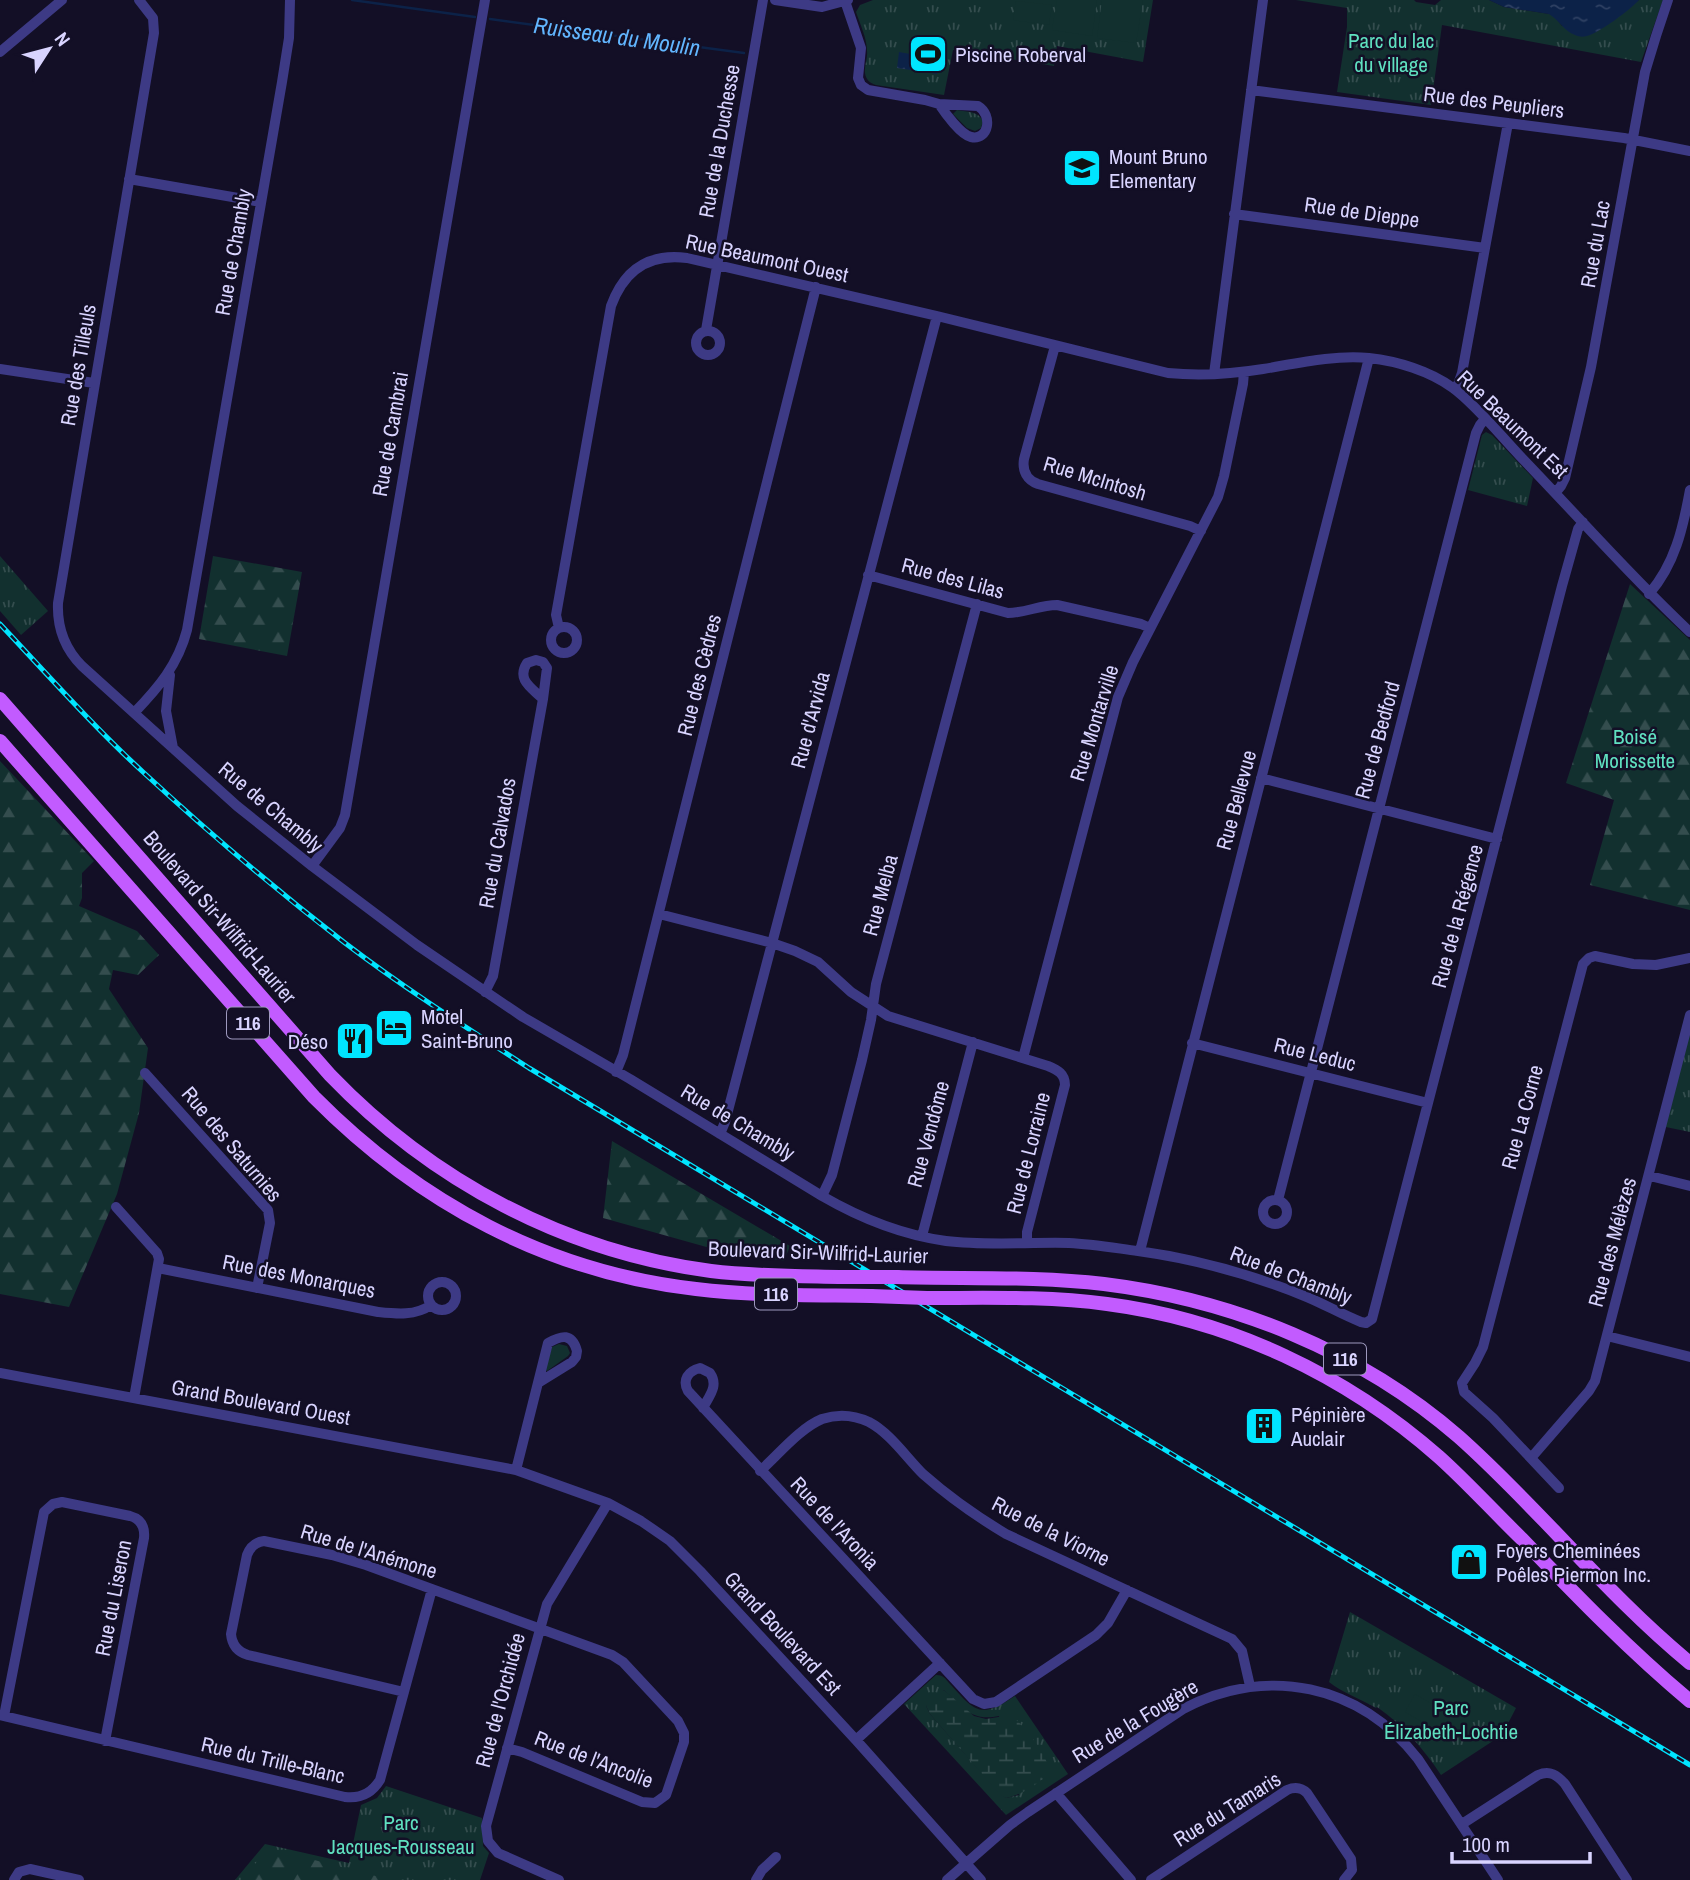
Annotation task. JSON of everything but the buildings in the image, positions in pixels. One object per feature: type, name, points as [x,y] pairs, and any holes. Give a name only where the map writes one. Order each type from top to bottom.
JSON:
[{"type":"main road","name":"Boulevard Sir-Wilfrid-Laurier","points":[[0,699],[329,1074],[388,1130],[432,1164],[473,1190],[565,1234],[625,1253],[711,1270],[754,1274],[1101,1284],[1182,1298],[1274,1327],[1335,1354],[1397,1390],[1458,1437],[1612,1592],[1690,1663]]},
{"type":"main road","name":"Boulevard Sir-Wilfrid-Laurier","points":[[0,741],[314,1097],[369,1149],[429,1193],[486,1226],[576,1263],[667,1285],[717,1292],[1059,1299],[1132,1308],[1181,1318],[1269,1348],[1323,1375],[1373,1406],[1440,1458],[1599,1618],[1690,1701]]},
{"type":"street","points":[[0,52],[62,0]]},
{"type":"street","name":"Rue des Tilleuls","points":[[134,713],[74,656],[61,634],[58,615],[94,383],[155,28],[151,15],[139,0]]},
{"type":"street","name":"Rue de Chambly","points":[[290,0],[289,38],[187,631],[180,654],[170,672],[134,713],[237,806],[312,866],[485,992],[557,1038],[860,1216],[922,1236],[969,1243],[1072,1243],[1193,1261],[1238,1272],[1309,1298],[1358,1322],[1370,1320]]},
{"type":"street","name":"Rue de Cambrai","points":[[312,866],[340,828],[345,815],[485,0]]},
{"type":"street","name":"Rue de la Duchesse","points":[[706,330],[763,0]]},
{"type":"street","points":[[775,0],[822,7],[846,0],[861,48],[858,78],[861,85],[868,90],[939,104]]},
{"type":"street","points":[[1214,374],[1263,0]]},
{"type":"street","name":"Rue du Lac","points":[[1556,492],[1565,478],[1591,367],[1647,65],[1668,0]]},
{"type":"street","name":"Rue des Peupliers","points":[[1251,90],[1633,139],[1690,151]]},
{"type":"street","points":[[1456,390],[1460,384],[1508,123]]},
{"type":"street","points":[[129,179],[261,202]]},
{"type":"street","name":"Rue de Dieppe","points":[[1234,215],[1485,248]]},
{"type":"street","name":"Rue Beaumont Ouest","points":[[559,628],[556,615],[610,313],[621,285],[632,272],[652,260],[682,257],[1168,373],[1214,374]]},
{"type":"street","name":"Rue des Cèdres","points":[[616,1072],[623,1055],[659,914],[816,287]]},
{"type":"street","name":"Rue d'Arvida","points":[[719,1133],[725,1122],[937,316]]},
{"type":"street","name":"Rue McIntosh","points":[[1055,346],[1023,462],[1028,477],[1038,484],[1201,531]]},
{"type":"street","name":"Rue Beaumont Est","points":[[1214,374],[1244,372],[1324,358],[1369,358],[1415,369],[1435,377],[1456,390],[1556,492],[1649,594],[1690,632]]},
{"type":"street","name":"Rue Bellevue","points":[[1140,1251],[1369,358]]},
{"type":"street","points":[[0,369],[94,383]]},
{"type":"street","name":"Rue Montarville","points":[[1023,1058],[1115,705],[1126,674],[1215,504],[1222,483],[1244,372]]},
{"type":"street","name":"Rue de Bedford","points":[[1278,1200],[1476,433],[1485,419]]},
{"type":"street","points":[[1649,594],[1660,581],[1686,530],[1690,490]]},
{"type":"street","name":"Rue de la Régence","points":[[1370,1320],[1374,1314],[1575,537],[1583,522]]},
{"type":"street","name":"Rue des Lilas","points":[[868,575],[1012,613],[1057,605],[1150,628]]},
{"type":"street","name":"Rue Melba","points":[[822,1196],[832,1175],[862,1060],[877,980],[977,604]]},
{"type":"street","name":"Rue de Chambly","points":[[170,672],[166,711],[173,748]]},
{"type":"street","name":"Rue du Calvados","points":[[485,992],[493,976],[543,699]]},
{"type":"street","points":[[1261,778],[1497,839]]},
{"type":"street","name":"Rue de Lorraine","points":[[659,914],[772,943],[813,959],[851,992],[888,1016],[1056,1069],[1065,1083],[1027,1232],[1027,1243]]},
{"type":"street","name":"Rue La Corne","points":[[1531,1458],[1464,1392],[1462,1380],[1483,1347],[1583,964],[1589,958],[1598,956],[1633,964],[1656,965],[1690,958]]},
{"type":"street","name":"Rue des Mélèzes","points":[[1531,1458],[1591,1388],[1596,1378],[1690,1015]]},
{"type":"street","name":"Rue Vendôme","points":[[922,1236],[972,1042]]},
{"type":"street","name":"Rue Leduc","points":[[1192,1043],[1428,1103]]},
{"type":"street","name":"Rue des Saturnies","points":[[145,1073],[268,1210],[270,1223],[257,1288]]},
{"type":"street","points":[[1650,1175],[1690,1186]]},
{"type":"street","points":[[116,1207],[157,1253],[159,1259],[134,1398]]},
{"type":"street","name":"Rue des Monarques","points":[[158,1268],[387,1313],[414,1313],[431,1305]]},
{"type":"street","points":[[1607,1336],[1690,1357]]},
{"type":"street","points":[[516,1469],[548,1343],[561,1337],[572,1340],[577,1351],[575,1359],[538,1383]]},
{"type":"street","name":"Grand Boulevard Ouest","points":[[0,1373],[516,1469]]},
{"type":"street","name":"Rue de l'Aronia","points":[[703,1408],[976,1701],[994,1703],[1099,1633],[1127,1590]]},
{"type":"street","name":"Rue de la Viorne","points":[[760,1471],[817,1421],[839,1416],[861,1419],[881,1430],[912,1464],[986,1522],[1024,1543],[1235,1640],[1242,1651],[1250,1686]]},
{"type":"street","points":[[1531,1458],[1559,1488]]},
{"type":"street","name":"Grand Boulevard Est","points":[[516,1469],[608,1503],[650,1527],[681,1551],[981,1880]]},
{"type":"street","name":"Rue du Liseron","points":[[2,1716],[44,1512],[50,1506],[62,1502],[130,1516],[141,1522],[145,1534],[105,1741]]},
{"type":"street","name":"Rue de l'Orchidée","points":[[559,1880],[501,1856],[488,1841],[487,1822],[539,1628],[553,1592],[608,1503]]},
{"type":"street","name":"Rue de l'Anémone","points":[[404,1692],[239,1651],[233,1643],[232,1634],[247,1555],[251,1547],[264,1541],[341,1558],[539,1628]]},
{"type":"street","name":"Rue du Trille-Blanc","points":[[2,1716],[357,1798],[371,1792],[380,1780],[432,1589]]},
{"type":"street","name":"Rue de l'Ancolie","points":[[507,1748],[649,1803],[659,1801],[668,1792],[684,1740],[684,1730],[678,1721],[618,1658],[539,1628]]},
{"type":"street","points":[[856,1740],[940,1663]]},
{"type":"street","name":"Rue de la Fougère","points":[[947,1880],[1010,1825],[1192,1704],[1250,1686],[1285,1686],[1324,1692],[1350,1702],[1378,1719],[1397,1735],[1413,1752],[1498,1880]]},
{"type":"street","points":[[1462,1824],[1538,1775],[1553,1774],[1565,1784],[1627,1880]]},
{"type":"street","name":"Rue du Tamaris","points":[[1151,1880],[1287,1790],[1294,1788],[1307,1793],[1351,1859],[1352,1870],[1345,1880]]},
{"type":"street","points":[[1056,1793],[1131,1880]]},
{"type":"street","points":[[756,1880],[776,1857]]},
{"type":"street","points":[[14,1880],[19,1872],[30,1869],[79,1880]]},
{"type":"green space","points":[[873,0],[1153,0],[1143,62],[1057,46],[1054,66],[953,50],[944,95],[876,85],[867,79],[867,46],[856,12],[860,5]]},
{"type":"green space","points":[[1057,0],[1097,0],[1092,36],[1052,30]]},
{"type":"green space","points":[[1102,0],[1143,0],[1136,43],[1097,38]]},
{"type":"green space","name":"Parc du lac du village","points":[[1296,0],[1414,0],[1435,5],[1441,0],[1489,0],[1504,7],[1553,15],[1562,26],[1596,32],[1639,0],[1663,0],[1641,62],[1442,25],[1431,105],[1337,92],[1347,27],[1347,8]]},
{"type":"green space","points":[[1016,1],[1052,5],[1049,25],[1013,20]]},
{"type":"green space","points":[[957,110],[978,115],[983,121],[981,128],[975,131],[967,128],[953,114]]},
{"type":"green space","points":[[1486,432],[1533,478],[1527,506],[1468,490],[1482,435]]},
{"type":"green space","points":[[0,556],[48,611],[21,635],[0,611]]},
{"type":"green space","points":[[213,556],[302,572],[287,656],[199,639]]},
{"type":"green space","name":"Boisé Morissette","points":[[1630,584],[1690,640],[1690,910],[1590,885],[1614,800],[1566,783]]},
{"type":"green space","points":[[0,761],[94,861],[82,873],[82,898],[79,906],[137,931],[159,955],[138,975],[113,970],[109,989],[148,1048],[139,1113],[117,1194],[69,1307],[0,1294]]},
{"type":"green space","points":[[1690,1015],[1690,1132],[1661,1126]]},
{"type":"green space","points":[[612,1141],[790,1246],[784,1261],[710,1248],[603,1218]]},
{"type":"green space","points":[[559,1344],[567,1346],[570,1353],[547,1371],[545,1370],[552,1347]]},
{"type":"green space","name":"Parc Élizabeth-Lochtie","points":[[1350,1612],[1516,1708],[1502,1735],[1441,1775],[1412,1738],[1387,1714],[1329,1682]]},
{"type":"green space","points":[[936,1675],[944,1677],[965,1700],[978,1709],[993,1708],[1015,1696],[1068,1774],[1006,1815],[904,1704]],"holes":[[[944,1690],[974,1715],[999,1716],[1019,1795],[1006,1798],[1000,1794],[930,1714],[926,1706]]]},
{"type":"green space","points":[[944,1690],[974,1716],[986,1719],[1011,1715],[1040,1748],[1049,1770],[1045,1775],[1036,1784],[1018,1794],[1006,1798],[1000,1795],[930,1714],[926,1706],[929,1699]]},
{"type":"green space","points":[[1415,1694],[1451,1715],[1441,1733],[1405,1712]]},
{"type":"green space","name":"Parc Jacques-Rousseau","points":[[386,1786],[482,1818],[483,1846],[489,1853],[480,1880],[235,1880],[265,1844],[349,1863],[361,1805],[377,1798]]},
{"type":"green space","points":[[272,1849],[391,1880],[242,1880],[264,1853]]},
{"type":"water","points":[[1489,0],[1639,0],[1606,26],[1582,37],[1571,33],[1549,14],[1504,7]]},
{"type":"water","name":"Piscine Roberval","points":[[919,35],[943,39],[937,74],[897,68],[899,52],[916,55]]},
{"type":"waterway","name":"Ruisseau du Moulin","points":[[352,0],[475,17]]},
{"type":"waterway","name":"Ruisseau du Moulin","points":[[490,19],[744,53]]},
{"type":"railway","points":[[0,624],[70,700],[192,816],[319,923],[436,1007],[529,1068],[1690,1765]]},
{"type":"place","name":"Piscine Roberval","points":[[928,54]]},
{"type":"place","name":"Mount Bruno Elementary","points":[[1082,168]]},
{"type":"place","name":"Motel Saint-Bruno","points":[[394,1028]]},
{"type":"place","name":"Déso","points":[[355,1041]]},
{"type":"place","name":"Pépinière Auclair","points":[[1264,1426]]},
{"type":"place","name":"Foyers Cheminées Poêles Piermon Inc.","points":[[1469,1562]]}]
